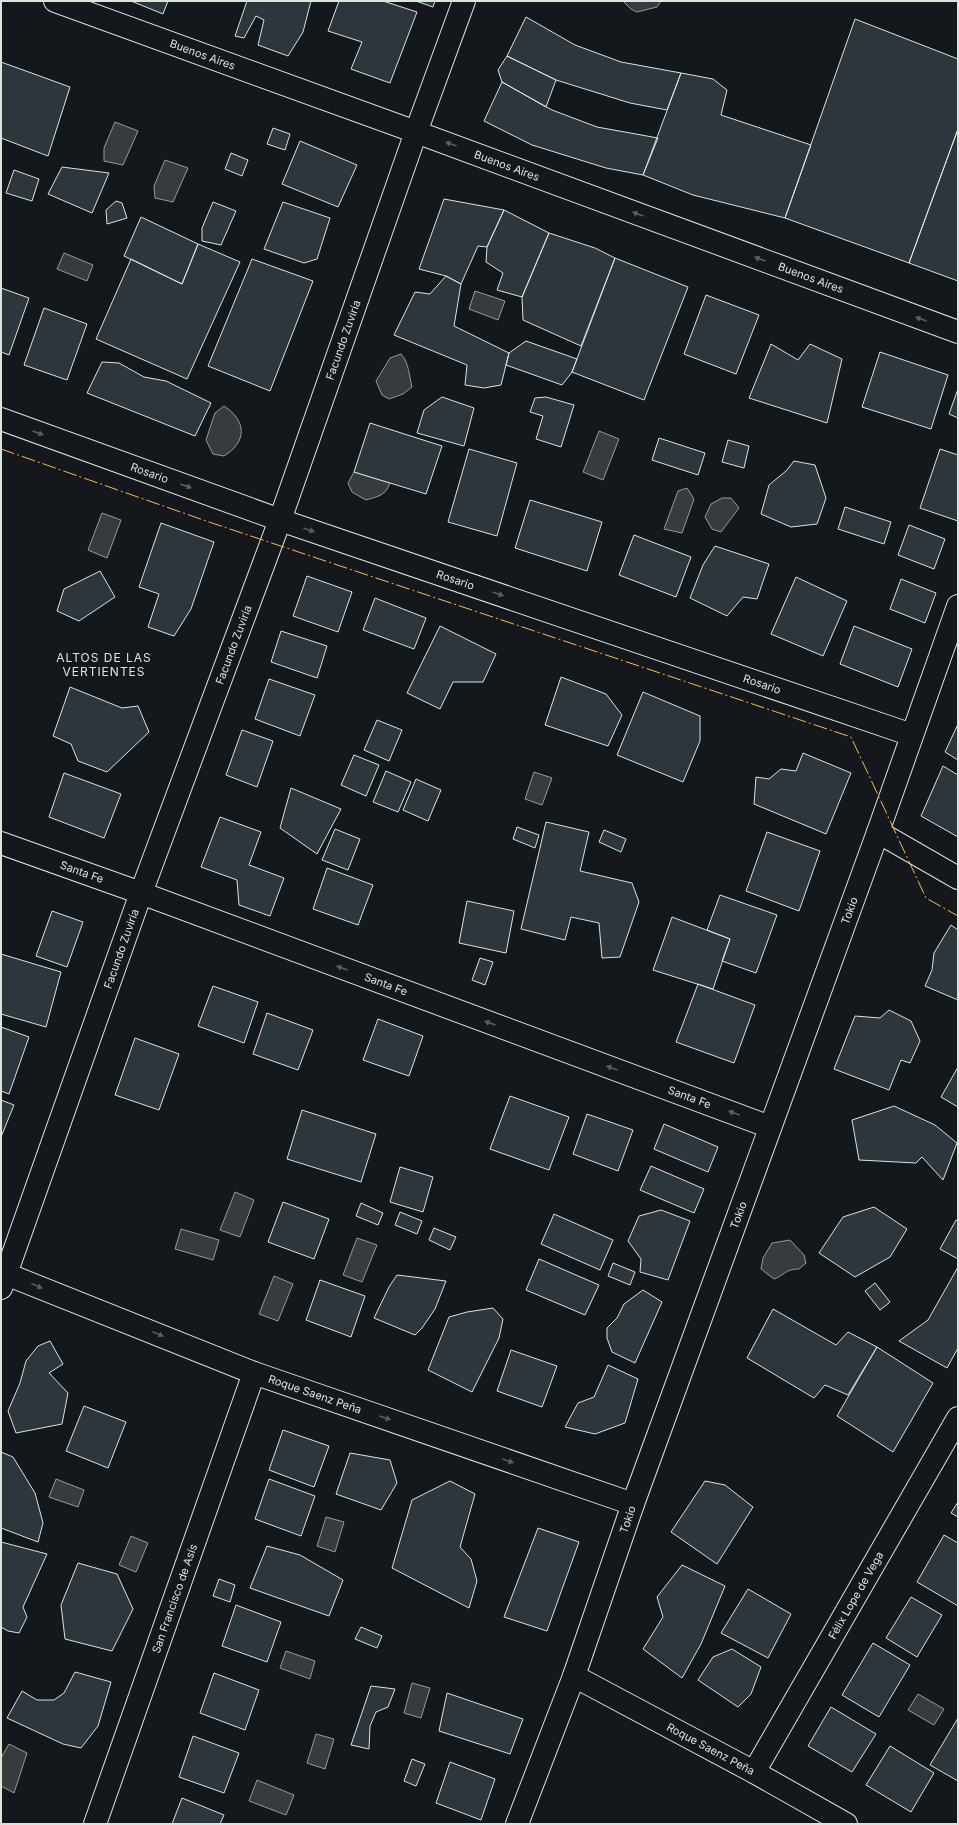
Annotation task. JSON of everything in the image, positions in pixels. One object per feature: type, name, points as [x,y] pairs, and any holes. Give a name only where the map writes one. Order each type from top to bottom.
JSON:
[{"type":"street","name":"Buenos Aires","points":[[55,1],[416,132],[958,332]]},
{"type":"street","name":"Facundo Zuviría","points":[[3,1278],[141,893],[280,520],[416,132],[464,1]]},
{"type":"street","name":"Rosario","points":[[1,419],[280,520],[912,735]]},
{"type":"street","name":"Tokio","points":[[517,1824],[574,1676],[633,1504],[878,832],[958,606]]},
{"type":"street","points":[[878,832],[958,878]]},
{"type":"street","name":"Santa Fe","points":[[1,843],[141,893],[770,1127]]},
{"type":"street","name":"Roque Saenz Peña","points":[[3,1278],[254,1373],[633,1504]]},
{"type":"street","name":"San Francisco de Asís","points":[[95,1824],[254,1373]]},
{"type":"street","name":"Félix Lope de Vega","points":[[754,1772],[958,1418]]},
{"type":"street","name":"Roque Saenz Peña","points":[[574,1676],[754,1772],[846,1824]]},
{"type":"shaded area","points":[[623,1],[661,1],[657,7],[637,12],[631,9]]},
{"type":"shaded area","points":[[115,122],[138,131],[123,165],[104,161],[104,148]]},
{"type":"shaded area","points":[[165,160],[188,168],[173,202],[155,198],[154,186]]},
{"type":"shaded area","points":[[64,253],[93,265],[87,281],[57,269]]},
{"type":"shaded area","points":[[475,291],[505,301],[498,320],[469,309]]},
{"type":"shaded area","points":[[401,354],[407,365],[412,387],[403,394],[389,399],[382,395],[376,381],[390,358]]},
{"type":"shaded area","points":[[224,406],[237,418],[241,431],[237,444],[224,456],[213,454],[206,440],[215,413]]},
{"type":"shaded area","points":[[599,431],[619,439],[603,480],[583,472]]},
{"type":"shaded area","points":[[354,472],[390,483],[384,493],[366,500],[352,492],[348,483]]},
{"type":"shaded area","points":[[687,488],[694,499],[682,533],[664,529],[678,491]]},
{"type":"shaded area","points":[[722,498],[731,498],[739,508],[721,532],[712,529],[705,517],[711,504]]},
{"type":"shaded area","points":[[102,513],[121,520],[107,558],[88,550]]},
{"type":"shaded area","points":[[534,772],[552,778],[542,805],[525,799]]},
{"type":"shaded area","points":[[235,1192],[254,1200],[240,1237],[220,1230]]},
{"type":"shaded area","points":[[181,1229],[219,1240],[213,1260],[175,1249]]},
{"type":"shaded area","points":[[357,1238],[377,1245],[362,1282],[343,1275]]},
{"type":"shaded area","points":[[790,1240],[804,1255],[806,1263],[799,1269],[788,1271],[774,1279],[761,1269],[763,1258],[772,1243]]},
{"type":"shaded area","points":[[274,1276],[293,1284],[278,1321],[259,1314]]},
{"type":"shaded area","points":[[56,1479],[84,1490],[78,1507],[49,1497]]},
{"type":"shaded area","points":[[326,1517],[344,1522],[335,1552],[317,1546]]},
{"type":"shaded area","points":[[131,1536],[148,1543],[136,1572],[119,1565]]},
{"type":"shaded area","points":[[286,1651],[315,1661],[310,1679],[280,1668]]},
{"type":"shaded area","points":[[412,1683],[430,1688],[421,1718],[404,1713]]},
{"type":"shaded area","points":[[918,1694],[944,1709],[934,1725],[908,1710]]},
{"type":"shaded area","points":[[316,1734],[334,1739],[325,1769],[307,1763]]},
{"type":"shaded area","points":[[9,1744],[27,1753],[14,1793],[1,1786],[1,1758]]},
{"type":"shaded area","points":[[257,1780],[294,1795],[286,1815],[249,1801]]},
{"type":"building","points":[[131,1],[168,1],[163,14]]},
{"type":"building","points":[[247,1],[311,1],[303,32],[288,56],[258,45],[264,20],[256,16],[244,38],[235,36]]},
{"type":"building","points":[[339,1],[383,1],[417,12],[390,83],[351,69],[362,42],[328,31]]},
{"type":"building","points":[[416,1],[435,1],[433,7]]},
{"type":"building","points":[[526,17],[575,45],[621,62],[681,73],[667,110],[630,103],[556,80],[507,56]]},
{"type":"building","points":[[855,19],[958,59],[958,129],[909,263],[785,218]]},
{"type":"building","points":[[507,56],[556,80],[546,107],[502,82],[498,70]]},
{"type":"building","points":[[1,62],[70,87],[48,156],[1,138]]},
{"type":"building","points":[[681,73],[713,79],[727,90],[721,115],[811,145],[785,218],[693,195],[643,175]]},
{"type":"building","points":[[502,82],[552,110],[597,127],[658,138],[643,175],[606,168],[532,145],[484,121]]},
{"type":"building","points":[[273,128],[290,134],[285,150],[267,144]]},
{"type":"building","points":[[958,129],[958,281],[909,263]]},
{"type":"building","points":[[300,141],[357,165],[338,207],[282,184]]},
{"type":"building","points":[[231,153],[248,160],[242,176],[225,169]]},
{"type":"building","points":[[62,167],[109,173],[92,213],[48,194]]},
{"type":"building","points":[[14,170],[39,179],[32,201],[6,193]]},
{"type":"building","points":[[444,199],[504,210],[487,247],[478,246],[461,284],[446,276],[419,269]]},
{"type":"building","points":[[116,201],[122,203],[127,218],[107,224],[106,210]]},
{"type":"building","points":[[213,202],[236,211],[221,245],[202,241],[202,228]]},
{"type":"building","points":[[283,202],[330,218],[317,259],[304,263],[264,249]]},
{"type":"building","points":[[504,210],[549,233],[522,297],[497,290],[503,273],[486,262],[487,247]]},
{"type":"building","points":[[141,217],[198,244],[182,284],[124,256]]},
{"type":"building","points":[[549,233],[595,248],[615,258],[581,346],[523,320],[522,297]]},
{"type":"building","points":[[198,244],[240,262],[187,379],[96,339],[131,259],[182,284]]},
{"type":"building","points":[[615,258],[688,287],[644,400],[572,372]]},
{"type":"building","points":[[252,259],[313,281],[270,391],[208,366]]},
{"type":"building","points":[[446,276],[461,284],[454,326],[509,353],[501,385],[484,388],[465,385],[467,365],[394,335],[415,292],[430,294]]},
{"type":"building","points":[[1,288],[29,298],[9,355],[1,352]]},
{"type":"building","points":[[706,295],[759,315],[736,374],[684,354]]},
{"type":"building","points":[[44,308],[87,324],[67,380],[24,365]]},
{"type":"building","points":[[526,341],[577,359],[572,372],[562,385],[506,365],[509,353]]},
{"type":"building","points":[[771,344],[798,360],[810,344],[842,359],[827,423],[749,398]]},
{"type":"building","points":[[880,352],[948,375],[931,429],[862,407]]},
{"type":"building","points":[[102,362],[119,363],[144,377],[166,381],[211,403],[195,436],[87,393]]},
{"type":"building","points":[[958,389],[958,418],[949,414]]},
{"type":"building","points":[[442,397],[474,408],[464,446],[417,433],[424,410]]},
{"type":"building","points":[[546,397],[574,405],[561,447],[536,439],[543,416],[530,412],[535,398]]},
{"type":"building","points":[[370,423],[442,446],[426,494],[354,472]]},
{"type":"building","points":[[659,438],[705,453],[698,475],[652,460]]},
{"type":"building","points":[[728,440],[749,446],[744,468],[722,462]]},
{"type":"building","points":[[469,449],[517,463],[497,536],[448,522]]},
{"type":"building","points":[[940,449],[958,455],[958,521],[920,508]]},
{"type":"building","points":[[794,461],[815,465],[826,498],[817,524],[791,527],[761,514],[769,485],[786,471]]},
{"type":"building","points":[[530,500],[602,522],[587,571],[515,548]]},
{"type":"building","points":[[845,507],[891,522],[884,544],[838,529]]},
{"type":"building","points":[[161,523],[214,542],[191,609],[174,636],[148,627],[159,594],[139,587]]},
{"type":"building","points":[[909,525],[945,539],[934,569],[898,555]]},
{"type":"building","points":[[634,535],[691,557],[676,597],[619,575]]},
{"type":"building","points":[[715,546],[769,564],[757,599],[743,597],[727,616],[690,598],[703,565]]},
{"type":"building","points":[[100,571],[115,597],[79,621],[57,611],[64,589]]},
{"type":"building","points":[[307,576],[352,592],[338,632],[293,616]]},
{"type":"building","points":[[796,577],[847,601],[823,656],[771,634]]},
{"type":"building","points":[[901,579],[936,593],[925,623],[890,609]]},
{"type":"building","points":[[375,598],[426,618],[414,649],[363,630]]},
{"type":"building","points":[[440,626],[496,654],[483,682],[453,682],[440,709],[407,693]]},
{"type":"building","points":[[854,626],[912,649],[898,687],[840,664]]},
{"type":"building","points":[[281,631],[327,646],[317,678],[271,662]]},
{"type":"building","points":[[561,677],[606,694],[622,715],[608,746],[545,725]]},
{"type":"building","points":[[269,679],[315,695],[300,736],[255,719]]},
{"type":"building","points":[[70,687],[122,708],[138,706],[149,732],[107,772],[78,761],[71,744],[53,736]]},
{"type":"building","points":[[643,692],[700,716],[700,741],[683,782],[617,755]]},
{"type":"building","points":[[377,720],[402,730],[389,761],[364,750]]},
{"type":"building","points":[[958,724],[958,760],[945,752]]},
{"type":"building","points":[[242,730],[273,741],[257,787],[226,775]]},
{"type":"building","points":[[803,753],[851,773],[826,834],[754,804],[756,777],[769,779],[781,769],[796,771]]},
{"type":"building","points":[[354,755],[379,765],[366,796],[341,785]]},
{"type":"building","points":[[943,766],[958,775],[958,837],[921,816]]},
{"type":"building","points":[[386,771],[411,782],[398,812],[373,802]]},
{"type":"building","points":[[64,773],[121,794],[104,838],[49,817]]},
{"type":"building","points":[[416,779],[441,790],[428,821],[403,810]]},
{"type":"building","points":[[291,788],[341,809],[317,854],[280,828]]},
{"type":"building","points":[[220,817],[261,832],[249,865],[284,878],[270,916],[239,905],[237,880],[201,867]]},
{"type":"building","points":[[546,822],[589,832],[580,871],[632,883],[639,902],[620,957],[602,958],[599,923],[571,917],[565,940],[521,929]]},
{"type":"building","points":[[517,827],[539,835],[535,848],[513,839]]},
{"type":"building","points":[[335,829],[360,839],[348,870],[322,860]]},
{"type":"building","points":[[604,830],[626,839],[621,852],[599,842]]},
{"type":"building","points":[[767,832],[820,851],[799,911],[746,891]]},
{"type":"building","points":[[327,868],[373,885],[358,925],[313,909]]},
{"type":"building","points":[[720,895],[777,915],[756,973],[722,961],[730,939],[707,930]]},
{"type":"building","points":[[467,901],[514,911],[506,953],[459,943]]},
{"type":"building","points":[[52,911],[83,922],[67,967],[36,956]]},
{"type":"building","points":[[672,917],[730,939],[713,989],[653,970]]},
{"type":"building","points":[[951,925],[958,930],[958,1000],[925,986],[932,970],[934,953]]},
{"type":"building","points":[[1,954],[61,972],[46,1027],[1,1014]]},
{"type":"building","points":[[480,958],[493,962],[485,985],[472,980]]},
{"type":"building","points":[[698,984],[755,1005],[734,1063],[676,1042]]},
{"type":"building","points":[[213,986],[258,1002],[244,1043],[198,1026]]},
{"type":"building","points":[[889,1010],[911,1021],[920,1041],[910,1063],[901,1060],[889,1090],[834,1069],[855,1016],[880,1018]]},
{"type":"building","points":[[267,1013],[313,1030],[298,1070],[253,1054]]},
{"type":"building","points":[[378,1019],[423,1036],[409,1076],[363,1060]]},
{"type":"building","points":[[1,1027],[29,1037],[9,1094],[1,1091]]},
{"type":"building","points":[[135,1038],[179,1054],[159,1110],[115,1095]]},
{"type":"building","points":[[958,1067],[958,1107],[941,1097]]},
{"type":"building","points":[[510,1096],[569,1117],[549,1170],[490,1149]]},
{"type":"building","points":[[1,1100],[14,1105],[1,1137]]},
{"type":"building","points":[[894,1106],[935,1125],[957,1143],[943,1180],[922,1157],[916,1163],[859,1160],[852,1120]]},
{"type":"building","points":[[302,1110],[376,1134],[361,1182],[287,1159]]},
{"type":"building","points":[[587,1114],[633,1130],[618,1171],[573,1154]]},
{"type":"building","points":[[664,1124],[718,1147],[708,1172],[654,1149]]},
{"type":"building","points":[[651,1166],[704,1189],[694,1213],[640,1190]]},
{"type":"building","points":[[400,1167],[433,1177],[423,1212],[390,1202]]},
{"type":"building","points":[[283,1202],[329,1219],[314,1259],[268,1242]]},
{"type":"building","points":[[361,1203],[383,1213],[378,1225],[356,1216]]},
{"type":"building","points":[[874,1207],[907,1229],[890,1257],[855,1277],[819,1253],[843,1217]]},
{"type":"building","points":[[661,1210],[690,1221],[668,1280],[640,1272],[641,1259],[628,1241],[639,1216]]},
{"type":"building","points":[[400,1212],[422,1221],[417,1234],[395,1225]]},
{"type":"building","points":[[554,1214],[613,1240],[600,1270],[541,1244]]},
{"type":"building","points":[[956,1220],[958,1221],[958,1259],[940,1249]]},
{"type":"building","points":[[434,1228],[456,1237],[450,1250],[429,1240]]},
{"type":"building","points":[[539,1259],[599,1285],[585,1315],[526,1290]]},
{"type":"building","points":[[613,1263],[635,1272],[630,1285],[608,1276]]},
{"type":"building","points":[[958,1267],[958,1348],[947,1368],[899,1341],[928,1320]]},
{"type":"building","points":[[397,1275],[446,1281],[435,1309],[422,1328],[415,1335],[374,1318],[389,1287]]},
{"type":"building","points":[[320,1280],[365,1296],[351,1337],[306,1320]]},
{"type":"building","points":[[875,1283],[890,1302],[880,1310],[865,1291]]},
{"type":"building","points":[[643,1290],[662,1302],[635,1363],[612,1352],[607,1338],[607,1328],[617,1318],[624,1304]]},
{"type":"building","points":[[493,1308],[503,1319],[499,1338],[472,1392],[428,1370],[449,1317],[467,1312]]},
{"type":"building","points":[[773,1309],[836,1345],[848,1332],[877,1347],[848,1395],[825,1385],[814,1398],[747,1358]]},
{"type":"building","points":[[50,1341],[63,1364],[49,1373],[68,1393],[62,1424],[16,1433],[8,1411],[20,1383],[26,1361],[38,1346]]},
{"type":"building","points":[[877,1347],[933,1383],[893,1452],[837,1416]]},
{"type":"building","points":[[511,1350],[557,1366],[542,1407],[497,1391]]},
{"type":"building","points":[[608,1365],[638,1379],[625,1423],[595,1434],[565,1427],[578,1403],[594,1397]]},
{"type":"building","points":[[84,1406],[126,1422],[108,1468],[66,1451]]},
{"type":"building","points":[[283,1430],[329,1446],[314,1487],[269,1470]]},
{"type":"building","points":[[1,1452],[13,1457],[35,1493],[43,1523],[38,1542],[1,1528]]},
{"type":"building","points":[[350,1453],[390,1460],[397,1483],[381,1510],[336,1494]]},
{"type":"building","points":[[269,1479],[315,1496],[301,1536],[255,1519]]},
{"type":"building","points":[[450,1481],[475,1494],[460,1547],[471,1559],[477,1581],[469,1608],[392,1568],[412,1500]]},
{"type":"building","points":[[705,1481],[725,1485],[753,1507],[717,1564],[671,1532]]},
{"type":"building","points":[[958,1502],[958,1517],[951,1513]]},
{"type":"building","points":[[538,1528],[579,1542],[547,1631],[504,1617]]},
{"type":"building","points":[[944,1535],[958,1543],[958,1606],[917,1582]]},
{"type":"building","points":[[1,1542],[47,1554],[23,1607],[27,1617],[19,1633],[8,1631],[1,1627]]},
{"type":"building","points":[[267,1546],[300,1555],[343,1580],[329,1616],[250,1588]]},
{"type":"building","points":[[78,1563],[117,1574],[133,1609],[112,1651],[65,1639],[61,1605]]},
{"type":"building","points":[[682,1565],[725,1586],[701,1644],[682,1678],[643,1649],[663,1617],[657,1597]]},
{"type":"building","points":[[219,1579],[235,1585],[230,1602],[213,1596]]},
{"type":"building","points":[[748,1589],[791,1614],[768,1658],[721,1633]]},
{"type":"building","points":[[911,1597],[942,1615],[917,1657],[886,1638]]},
{"type":"building","points":[[236,1605],[281,1622],[267,1662],[222,1646]]},
{"type":"building","points":[[361,1627],[382,1636],[377,1648],[355,1639]]},
{"type":"building","points":[[873,1643],[910,1665],[879,1717],[842,1695]]},
{"type":"building","points":[[732,1649],[761,1667],[751,1694],[738,1707],[698,1680],[713,1657]]},
{"type":"building","points":[[75,1672],[111,1682],[98,1726],[81,1748],[63,1744],[7,1718],[22,1691],[37,1700],[54,1700],[64,1693]]},
{"type":"building","points":[[214,1673],[259,1690],[245,1730],[200,1713]]},
{"type":"building","points":[[371,1686],[395,1689],[388,1707],[376,1712],[370,1726],[369,1749],[351,1745]]},
{"type":"building","points":[[447,1693],[523,1719],[510,1754],[439,1731]]},
{"type":"building","points":[[831,1707],[876,1734],[852,1772],[808,1746]]},
{"type":"building","points":[[958,1718],[958,1781],[930,1765]]},
{"type":"building","points":[[193,1736],[239,1753],[224,1793],[179,1777]]},
{"type":"building","points":[[890,1746],[934,1773],[911,1812],[866,1785]]},
{"type":"building","points":[[412,1759],[425,1764],[416,1786],[404,1781]]},
{"type":"building","points":[[450,1762],[495,1779],[481,1820],[436,1803]]},
{"type":"building","points":[[182,1798],[224,1815],[220,1824],[172,1824]]},
{"type":"power","points":[[1,449],[209,522],[851,737],[926,898],[958,916]]},
{"type":"district","name":"ALTOS DE LAS VERTIENTES","points":[[104,665]]}]
